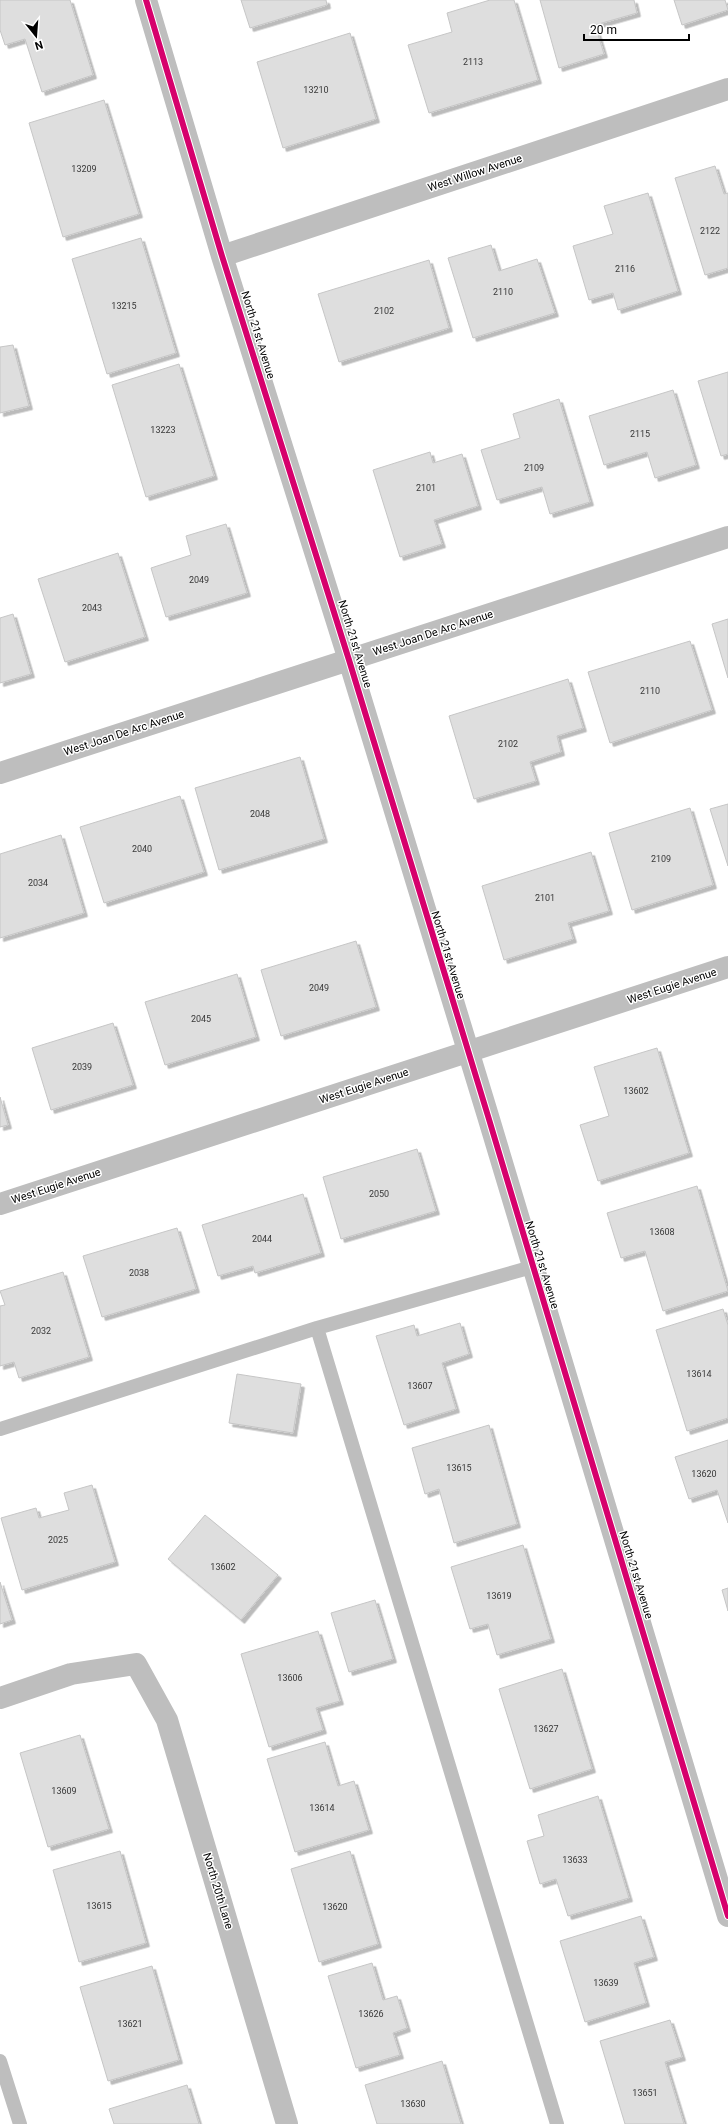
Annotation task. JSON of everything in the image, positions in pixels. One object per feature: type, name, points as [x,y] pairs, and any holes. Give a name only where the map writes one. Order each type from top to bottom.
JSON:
[{"type":"street","name":"North 21st Avenue","points":[[146,0],[222,256],[349,660],[728,1916]]},
{"type":"street","name":"West Willow Avenue","points":[[222,256],[728,89]]},
{"type":"street","name":"West Joan De Arc Avenue","points":[[0,772],[728,537]]},
{"type":"street","name":"West Eugie Avenue","points":[[0,1204],[728,968]]},
{"type":"street","name":"North 20th Lane","points":[[0,1698],[71,1674],[136,1664],[167,1720],[288,2124]]},
{"type":"lane","points":[[0,1429],[317,1328],[532,1267]]},
{"type":"lane","points":[[317,1328],[557,2124]]},
{"type":"lane","points":[[0,2061],[20,2124]]},
{"type":"building","points":[[0,0],[70,0],[93,75],[42,92],[25,39],[5,45],[0,30]]},
{"type":"building","points":[[241,0],[326,0],[327,5],[250,28]]},
{"type":"building","points":[[490,0],[514,0],[538,80],[429,113],[408,45],[452,32],[447,13]]},
{"type":"building","points":[[540,0],[634,0],[637,13],[595,25],[604,54],[559,68]]},
{"type":"building","points":[[674,0],[725,0],[728,10],[682,25]]},
{"type":"building","points":[[350,33],[376,119],[283,148],[257,62]]},
{"type":"building","points":[[104,100],[139,214],[63,237],[29,123]]},
{"type":"building","points":[[715,166],[724,194],[728,193],[728,268],[705,275],[675,178]]},
{"type":"building","points":[[648,193],[678,291],[618,310],[613,293],[589,300],[573,246],[613,234],[604,206]]},
{"type":"building","points":[[141,238],[176,353],[107,374],[72,259]]},
{"type":"building","points":[[491,245],[499,271],[537,259],[555,313],[473,338],[448,258]]},
{"type":"building","points":[[429,260],[449,328],[339,362],[318,294]]},
{"type":"building","points":[[13,345],[29,406],[0,413],[0,347]]},
{"type":"building","points":[[179,364],[214,476],[146,497],[112,385]]},
{"type":"building","points":[[728,372],[728,454],[721,456],[698,381]]},
{"type":"building","points":[[673,390],[696,465],[655,478],[647,452],[604,465],[589,416]]},
{"type":"building","points":[[559,399],[590,502],[550,514],[542,487],[497,500],[481,450],[520,438],[513,414]]},
{"type":"building","points":[[430,452],[433,463],[462,454],[478,506],[434,520],[442,544],[400,557],[373,470]]},
{"type":"building","points":[[226,524],[247,593],[166,617],[151,568],[191,555],[186,536]]},
{"type":"building","points":[[118,553],[145,637],[65,662],[38,579]]},
{"type":"building","points":[[13,614],[31,674],[0,683],[0,618]]},
{"type":"building","points":[[728,619],[728,678],[712,624]]},
{"type":"building","points":[[690,641],[712,710],[610,743],[588,672]]},
{"type":"building","points":[[568,679],[583,728],[557,736],[561,752],[530,762],[536,781],[474,799],[449,716]]},
{"type":"building","points":[[300,757],[324,839],[219,870],[195,788]]},
{"type":"building","points":[[180,796],[204,872],[104,903],[80,827]]},
{"type":"building","points":[[728,804],[728,866],[710,809]]},
{"type":"building","points":[[690,808],[713,885],[632,910],[609,833]]},
{"type":"building","points":[[61,835],[84,913],[0,938],[0,854]]},
{"type":"building","points":[[591,852],[609,911],[568,923],[573,939],[504,960],[482,886]]},
{"type":"building","points":[[356,941],[376,1007],[281,1036],[261,970]]},
{"type":"building","points":[[237,974],[256,1037],[165,1065],[145,1002]]},
{"type":"building","points":[[113,1023],[133,1085],[51,1110],[32,1048]]},
{"type":"building","points":[[657,1048],[689,1153],[598,1181],[580,1125],[609,1116],[594,1067]]},
{"type":"building","points":[[0,1097],[8,1125],[0,1127]]},
{"type":"building","points":[[417,1149],[436,1211],[341,1239],[323,1177]]},
{"type":"building","points":[[697,1186],[728,1291],[663,1311],[645,1251],[621,1258],[607,1213]]},
{"type":"building","points":[[303,1194],[321,1253],[255,1273],[253,1266],[218,1276],[202,1225]]},
{"type":"building","points":[[177,1228],[196,1289],[102,1317],[83,1256]]},
{"type":"building","points":[[63,1272],[89,1357],[19,1378],[14,1362],[0,1366],[0,1306],[5,1305],[0,1291]]},
{"type":"building","points":[[723,1309],[728,1325],[728,1418],[687,1431],[656,1330]]},
{"type":"building","points":[[460,1323],[469,1354],[442,1363],[456,1409],[404,1425],[376,1336],[414,1325],[417,1336]]},
{"type":"building","points":[[237,1374],[301,1384],[293,1433],[229,1423]]},
{"type":"building","points":[[489,1425],[517,1524],[454,1543],[439,1489],[425,1494],[412,1448]]},
{"type":"building","points":[[728,1440],[728,1523],[717,1490],[689,1499],[675,1457]]},
{"type":"building","points":[[92,1485],[115,1562],[22,1590],[1,1518],[36,1508],[39,1518],[69,1510],[64,1493]]},
{"type":"building","points":[[205,1515],[278,1575],[241,1620],[168,1559]]},
{"type":"building","points":[[523,1545],[551,1639],[497,1655],[488,1624],[470,1629],[451,1567]]},
{"type":"building","points":[[0,1582],[12,1620],[0,1624]]},
{"type":"building","points":[[728,1588],[728,1611],[722,1590]]},
{"type":"building","points":[[375,1600],[393,1659],[349,1672],[331,1613]]},
{"type":"building","points":[[318,1631],[340,1701],[316,1708],[323,1730],[269,1747],[241,1654]]},
{"type":"building","points":[[562,1669],[592,1769],[530,1789],[499,1689]]},
{"type":"building","points":[[80,1735],[109,1829],[48,1847],[20,1753]]},
{"type":"building","points":[[325,1742],[338,1786],[354,1781],[369,1830],[295,1852],[267,1759]]},
{"type":"building","points":[[598,1796],[629,1898],[568,1916],[556,1879],[540,1884],[527,1841],[544,1836],[538,1815]]},
{"type":"building","points":[[120,1851],[146,1943],[79,1962],[53,1870]]},
{"type":"building","points":[[350,1851],[378,1944],[319,1962],[291,1869]]},
{"type":"building","points":[[641,1916],[654,1957],[634,1963],[646,2003],[585,2022],[560,1941]]},
{"type":"building","points":[[372,1963],[383,2000],[397,1996],[407,2028],[393,2033],[400,2055],[356,2068],[328,1976]]},
{"type":"building","points":[[152,1966],[179,2060],[108,2081],[80,1987]]},
{"type":"building","points":[[670,2020],[682,2057],[665,2062],[684,2124],[625,2124],[600,2041]]},
{"type":"building","points":[[442,2061],[461,2124],[377,2124],[365,2085]]},
{"type":"building","points":[[187,2085],[199,2124],[114,2124],[109,2109]]},
{"type":"cycle path","points":[[146,0],[222,256],[349,660],[488,1116],[728,1916]]}]
